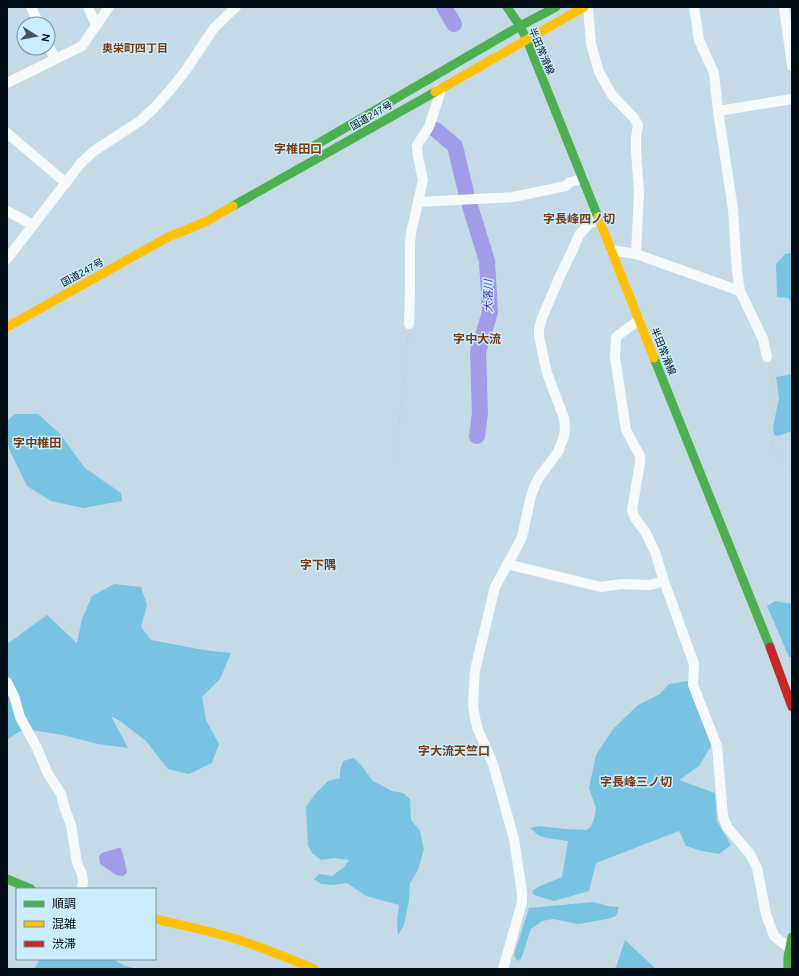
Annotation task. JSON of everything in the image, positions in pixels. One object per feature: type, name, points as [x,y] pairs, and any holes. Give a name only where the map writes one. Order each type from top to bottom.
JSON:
[{"type":"main road","name":"半田常滑線","points":[[507,7],[520,26],[527,40],[771,650],[792,707]]},
{"type":"main road","name":"国道247号","points":[[296,156],[520,26],[556,7]]},
{"type":"main road","name":"国道247号","points":[[7,327],[168,237],[205,222],[584,7]]},
{"type":"main road","name":"国道247号","points":[[168,237],[194,216]]},
{"type":"main road","points":[[7,879],[28,888]]},
{"type":"main road","points":[[156,919],[235,939],[315,969]]},
{"type":"main road","points":[[788,969],[787,964],[789,948],[792,938]]},
{"type":"street","points":[[88,7],[96,25]]},
{"type":"street","points":[[7,82],[82,46],[109,7]]},
{"type":"street","points":[[7,259],[81,163],[94,151],[140,121],[155,107],[186,70],[214,28],[236,7]]},
{"type":"street","points":[[588,7],[591,44],[599,72],[612,95],[634,118],[638,125],[636,151],[639,192],[636,254]]},
{"type":"street","points":[[694,7],[699,40],[714,73],[718,111],[733,208],[737,272],[740,291],[763,339],[766,357]]},
{"type":"street","points":[[784,7],[792,66]]},
{"type":"street","points":[[409,324],[411,233],[423,180],[417,144],[428,127],[440,93],[439,89]]},
{"type":"street","points":[[718,111],[792,99]]},
{"type":"street","points":[[7,133],[66,183]]},
{"type":"street","points":[[418,202],[513,197],[566,186],[570,182],[583,179]]},
{"type":"street","points":[[7,211],[33,225]]},
{"type":"street","points":[[503,969],[522,902],[522,893],[514,840],[493,764],[478,730],[475,718],[473,705],[475,670],[493,592],[522,537],[531,496],[535,485],[558,452],[564,436],[564,418],[547,373],[539,337],[539,329],[542,318],[579,235],[589,224],[598,220]]},
{"type":"street","points":[[611,250],[636,254],[740,291]]},
{"type":"street","points":[[639,320],[616,337],[615,357],[626,430],[640,456],[632,510],[635,518],[646,533],[655,552],[694,664],[693,685],[718,746],[723,816],[727,827],[750,854],[757,868],[766,914],[774,936],[789,948]]},
{"type":"street","points":[[507,564],[601,587],[622,584],[650,585],[664,581]]},
{"type":"street","points":[[7,682],[14,696],[20,717],[36,746],[48,774],[61,794],[71,825],[78,863],[82,874],[82,888]]},
{"type":"path","points":[[396,458],[409,324]]},
{"type":"path","points":[[766,357],[772,379],[774,401],[770,437],[774,451],[780,459],[792,466]]},
{"type":"shaded area","points":[[792,253],[792,303],[788,298],[777,297],[776,264],[785,254]]},
{"type":"shaded area","points":[[792,374],[792,431],[778,436],[774,435],[773,427],[779,398],[776,377]]},
{"type":"shaded area","points":[[15,414],[38,414],[60,434],[85,468],[121,493],[122,501],[83,508],[51,501],[27,486],[10,451],[7,440],[7,421]]},
{"type":"shaded area","points":[[114,584],[141,587],[147,605],[141,627],[151,640],[204,650],[231,653],[220,679],[202,697],[206,720],[219,744],[212,763],[189,774],[168,769],[146,741],[111,716],[128,748],[98,744],[63,735],[32,730],[20,731],[7,740],[7,644],[47,615],[77,643],[82,619],[92,596]]},
{"type":"shaded area","points":[[775,601],[792,604],[792,657],[789,657],[767,606]]},
{"type":"shaded area","points":[[688,681],[713,743],[699,766],[679,780],[715,793],[717,821],[731,845],[719,854],[702,851],[686,846],[679,831],[596,863],[589,891],[554,901],[534,895],[532,891],[562,877],[568,841],[546,838],[538,835],[530,828],[540,826],[586,830],[591,827],[596,808],[589,788],[596,755],[613,729],[638,705],[660,694],[669,684]]},
{"type":"shaded area","points":[[354,758],[373,781],[392,791],[403,793],[410,799],[411,820],[420,831],[424,849],[418,870],[410,883],[409,900],[404,925],[398,935],[397,921],[399,905],[366,896],[347,883],[334,885],[321,884],[314,879],[319,874],[332,876],[344,867],[349,860],[334,858],[321,860],[312,853],[308,845],[306,807],[315,794],[328,781],[340,778],[340,771],[343,761]]},
{"type":"shaded area","points":[[121,848],[127,873],[123,876],[116,875],[100,864],[99,856],[102,853]]},
{"type":"shaded area","points":[[594,902],[607,906],[619,907],[616,916],[578,924],[553,919],[542,921],[531,929],[521,959],[517,961],[514,955],[529,908]]},
{"type":"shaded area","points":[[625,940],[656,969],[613,969],[616,967]]},
{"type":"shaded area","points":[[39,960],[115,960],[123,965],[137,969],[34,969]]},
{"type":"waterway","name":"大落川","points":[[444,7],[454,24]]},
{"type":"waterway","name":"大落川","points":[[436,130],[455,146],[466,192]]},
{"type":"waterway","name":"大落川","points":[[470,206],[487,261],[490,312],[478,352],[480,413],[477,436]]},
{"type":"traffic: fast","points":[[507,7],[520,26],[527,40],[598,217]]},
{"type":"traffic: fast","points":[[307,150],[520,26],[556,7]]},
{"type":"traffic: fast","points":[[233,206],[435,92]]},
{"type":"traffic: fast","points":[[654,358],[770,647]]},
{"type":"traffic: fast","points":[[7,879],[29,888]]},
{"type":"traffic: fast","points":[[788,969],[788,957],[792,937]]},
{"type":"traffic: slow","points":[[435,92],[584,7]]},
{"type":"traffic: slow","points":[[7,327],[168,237],[205,222],[233,206]]},
{"type":"traffic: slow","points":[[598,217],[654,358]]},
{"type":"traffic: slow","points":[[156,919],[234,938],[315,969]]},
{"type":"traffic: jam","points":[[770,647],[792,707]]},
{"type":"district","name":"奥栄町四丁目","points":[[135,48]]},
{"type":"district","name":"字椎田口","points":[[298,149]]},
{"type":"district","name":"字長峰四ノ切","points":[[579,219]]},
{"type":"district","name":"字中大流","points":[[477,339]]},
{"type":"district","name":"字中椎田","points":[[37,443]]},
{"type":"district","name":"字下隅","points":[[318,565]]},
{"type":"district","name":"字大流天竺口","points":[[454,751]]},
{"type":"district","name":"字長峰三ノ切","points":[[636,782]]}]
